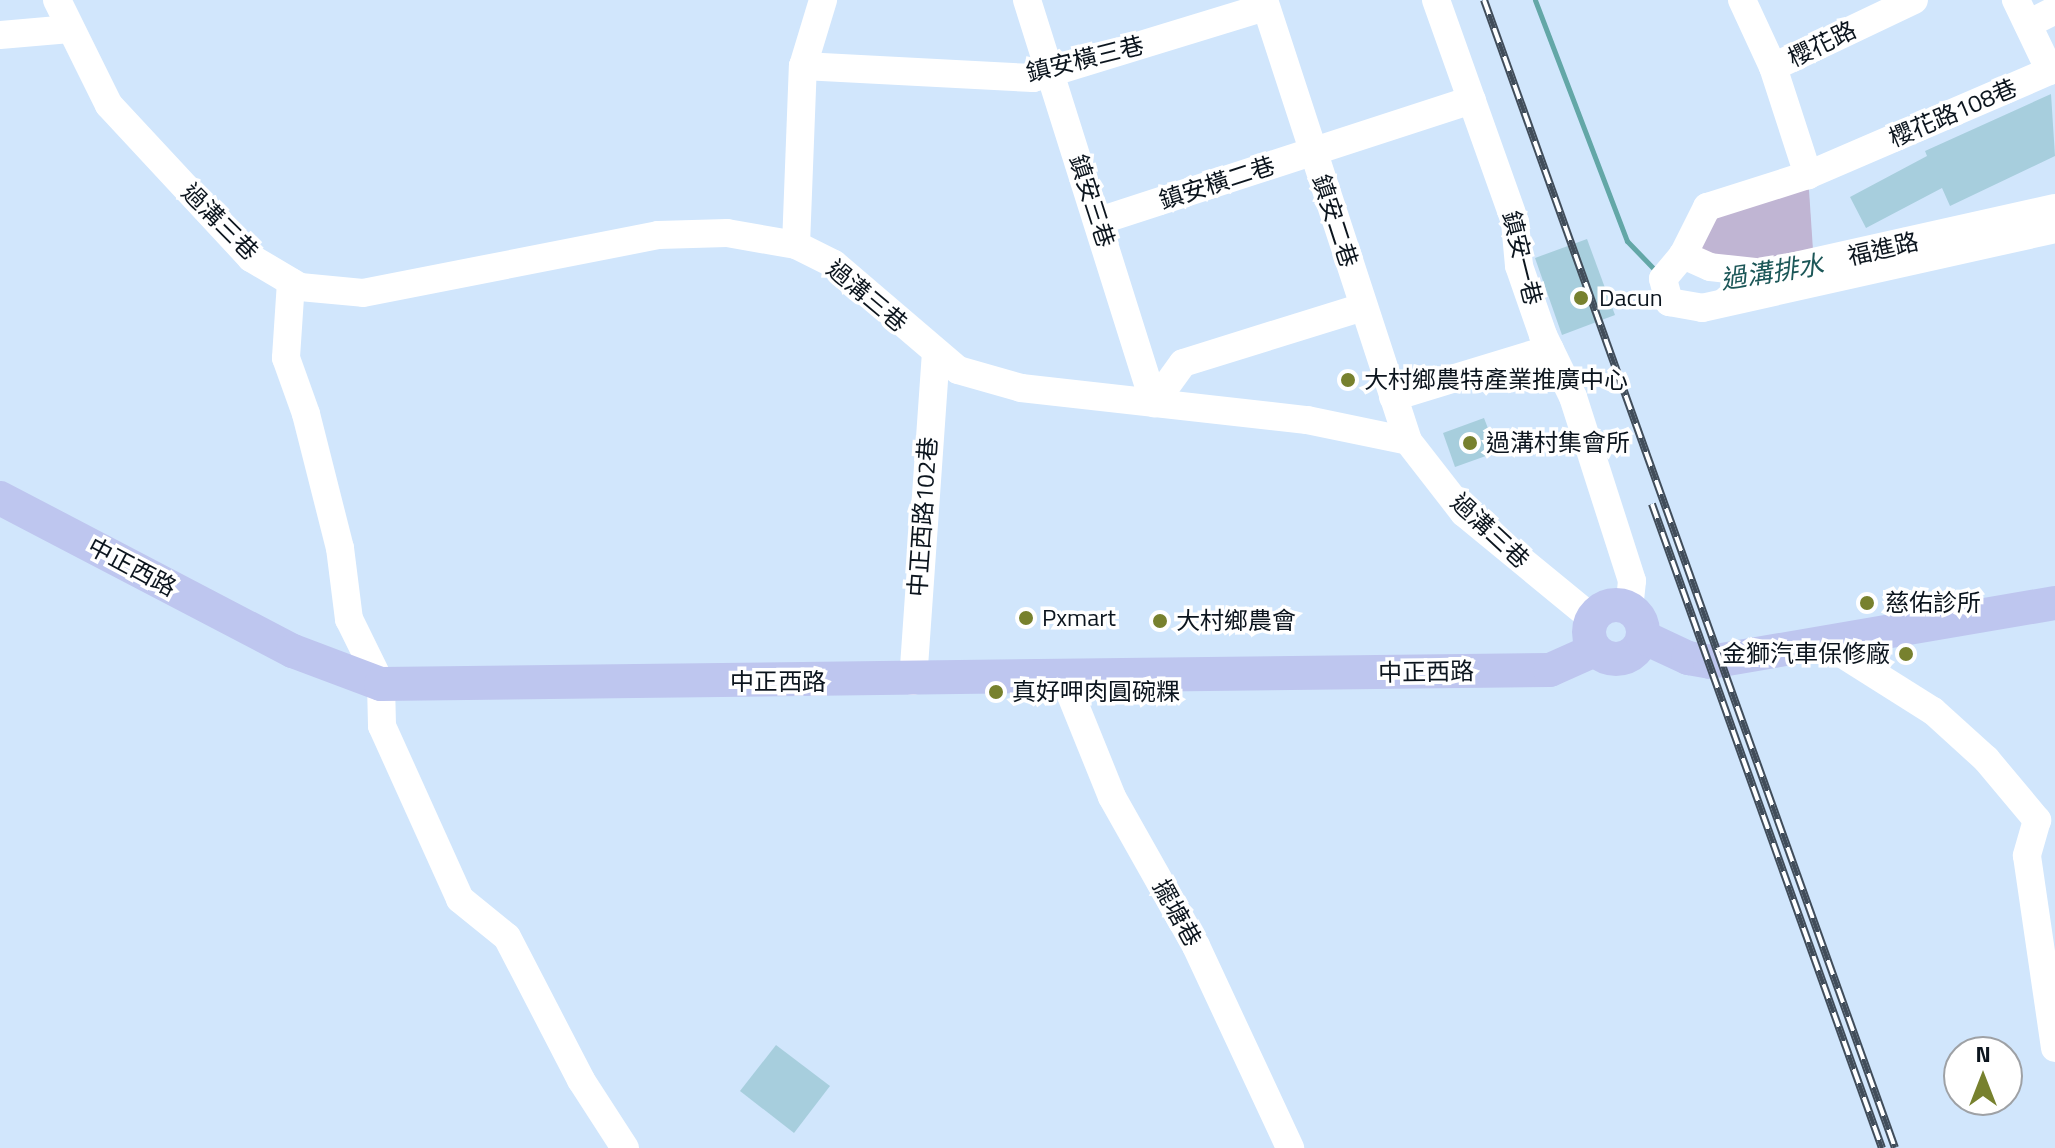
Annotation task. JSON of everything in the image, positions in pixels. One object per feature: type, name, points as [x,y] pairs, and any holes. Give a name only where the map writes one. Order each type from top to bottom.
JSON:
[{"type":"main road","name":"中正西路","points":[[0,498],[293,651],[381,684],[913,681],[1550,670],[1594,634],[1613,605],[1636,623],[1635,652],[1620,659],[1594,634]]},
{"type":"main road","points":[[1636,623],[1688,658],[1710,662],[1828,645],[2055,603]]},
{"type":"street","name":"過溝三巷","points":[[57,0],[109,105],[251,258],[300,287],[363,293],[658,235],[727,233],[796,245],[834,264],[958,370],[1021,388],[1359,427],[1408,441],[1464,513],[1594,634]]},
{"type":"street","points":[[796,245],[803,66],[823,0]]},
{"type":"street","name":"鎮安三巷","points":[[1027,0],[1053,72],[1154,403]]},
{"type":"street","name":"鎮安一巷","points":[[1436,0],[1515,222],[1519,266],[1550,349],[1573,397],[1632,581],[1636,623]]},
{"type":"street","name":"櫻花路","points":[[1742,0],[1773,67],[1808,175]]},
{"type":"street","name":"櫻花路","points":[[1773,67],[1914,0]]},
{"type":"street","name":"鎮安橫三巷","points":[[803,66],[1033,78],[1264,3]]},
{"type":"street","name":"鎮安二巷","points":[[1264,3],[1408,441]]},
{"type":"street","points":[[2022,12],[2055,10]]},
{"type":"street","name":"櫻花路108巷","points":[[1808,175],[2050,71],[2022,12]]},
{"type":"street","points":[[0,35],[70,29]]},
{"type":"street","name":"鎮安橫二巷","points":[[1099,221],[1472,100]]},
{"type":"street","points":[[1683,255],[1707,207],[1808,175]]},
{"type":"street","name":"福進路","points":[[2055,208],[1764,273],[1710,267],[1683,255],[1663,279],[1669,302],[1702,308],[2055,229]]},
{"type":"street","points":[[291,282],[286,358],[306,414],[340,548],[349,619],[381,684],[382,726],[460,899],[507,937],[581,1080],[625,1148]]},
{"type":"street","points":[[1154,403],[1183,363],[1363,307]]},
{"type":"street","points":[[1393,397],[1550,349]]},
{"type":"street","name":"中正西路102巷","points":[[913,681],[936,353]]},
{"type":"street","points":[[1828,645],[1933,711],[2046,814],[2027,856],[2055,1048]]},
{"type":"street","name":"擺塘巷","points":[[1064,678],[1112,797],[1196,946],[1290,1148]]},
{"type":"shaded area","points":[[1808,175],[1814,265],[1683,255],[1707,207]]},
{"type":"building","points":[[2051,94],[2055,156],[1950,206],[1942,188],[1866,228],[1850,197],[1927,156],[1925,151]]},
{"type":"building","points":[[1587,239],[1615,315],[1562,335],[1535,258]]},
{"type":"building","name":"過溝村集會所","points":[[1484,418],[1497,452],[1455,467],[1443,433]]},
{"type":"building","points":[[776,1045],[830,1086],[794,1133],[740,1091]]},
{"type":"waterway","name":"過溝排水","points":[[1535,0],[1627,241],[1656,271]]},
{"type":"railway","points":[[1484,0],[1895,1148]]},
{"type":"railway","points":[[1652,504],[1882,1148]]},
{"type":"place","name":"Dacun","points":[[1581,298]]},
{"type":"place","name":"大村鄉農特產業推廣中心","points":[[1348,380]]},
{"type":"place","name":"過溝村集會所","points":[[1470,443]]},
{"type":"place","name":"慈佑診所","points":[[1867,603]]},
{"type":"place","name":"Pxmart","points":[[1026,618]]},
{"type":"place","name":"大村鄉農會","points":[[1160,621]]},
{"type":"place","name":"金獅汽車保修廠","points":[[1906,654]]},
{"type":"place","name":"真好呷肉圓碗粿","points":[[996,692]]}]
